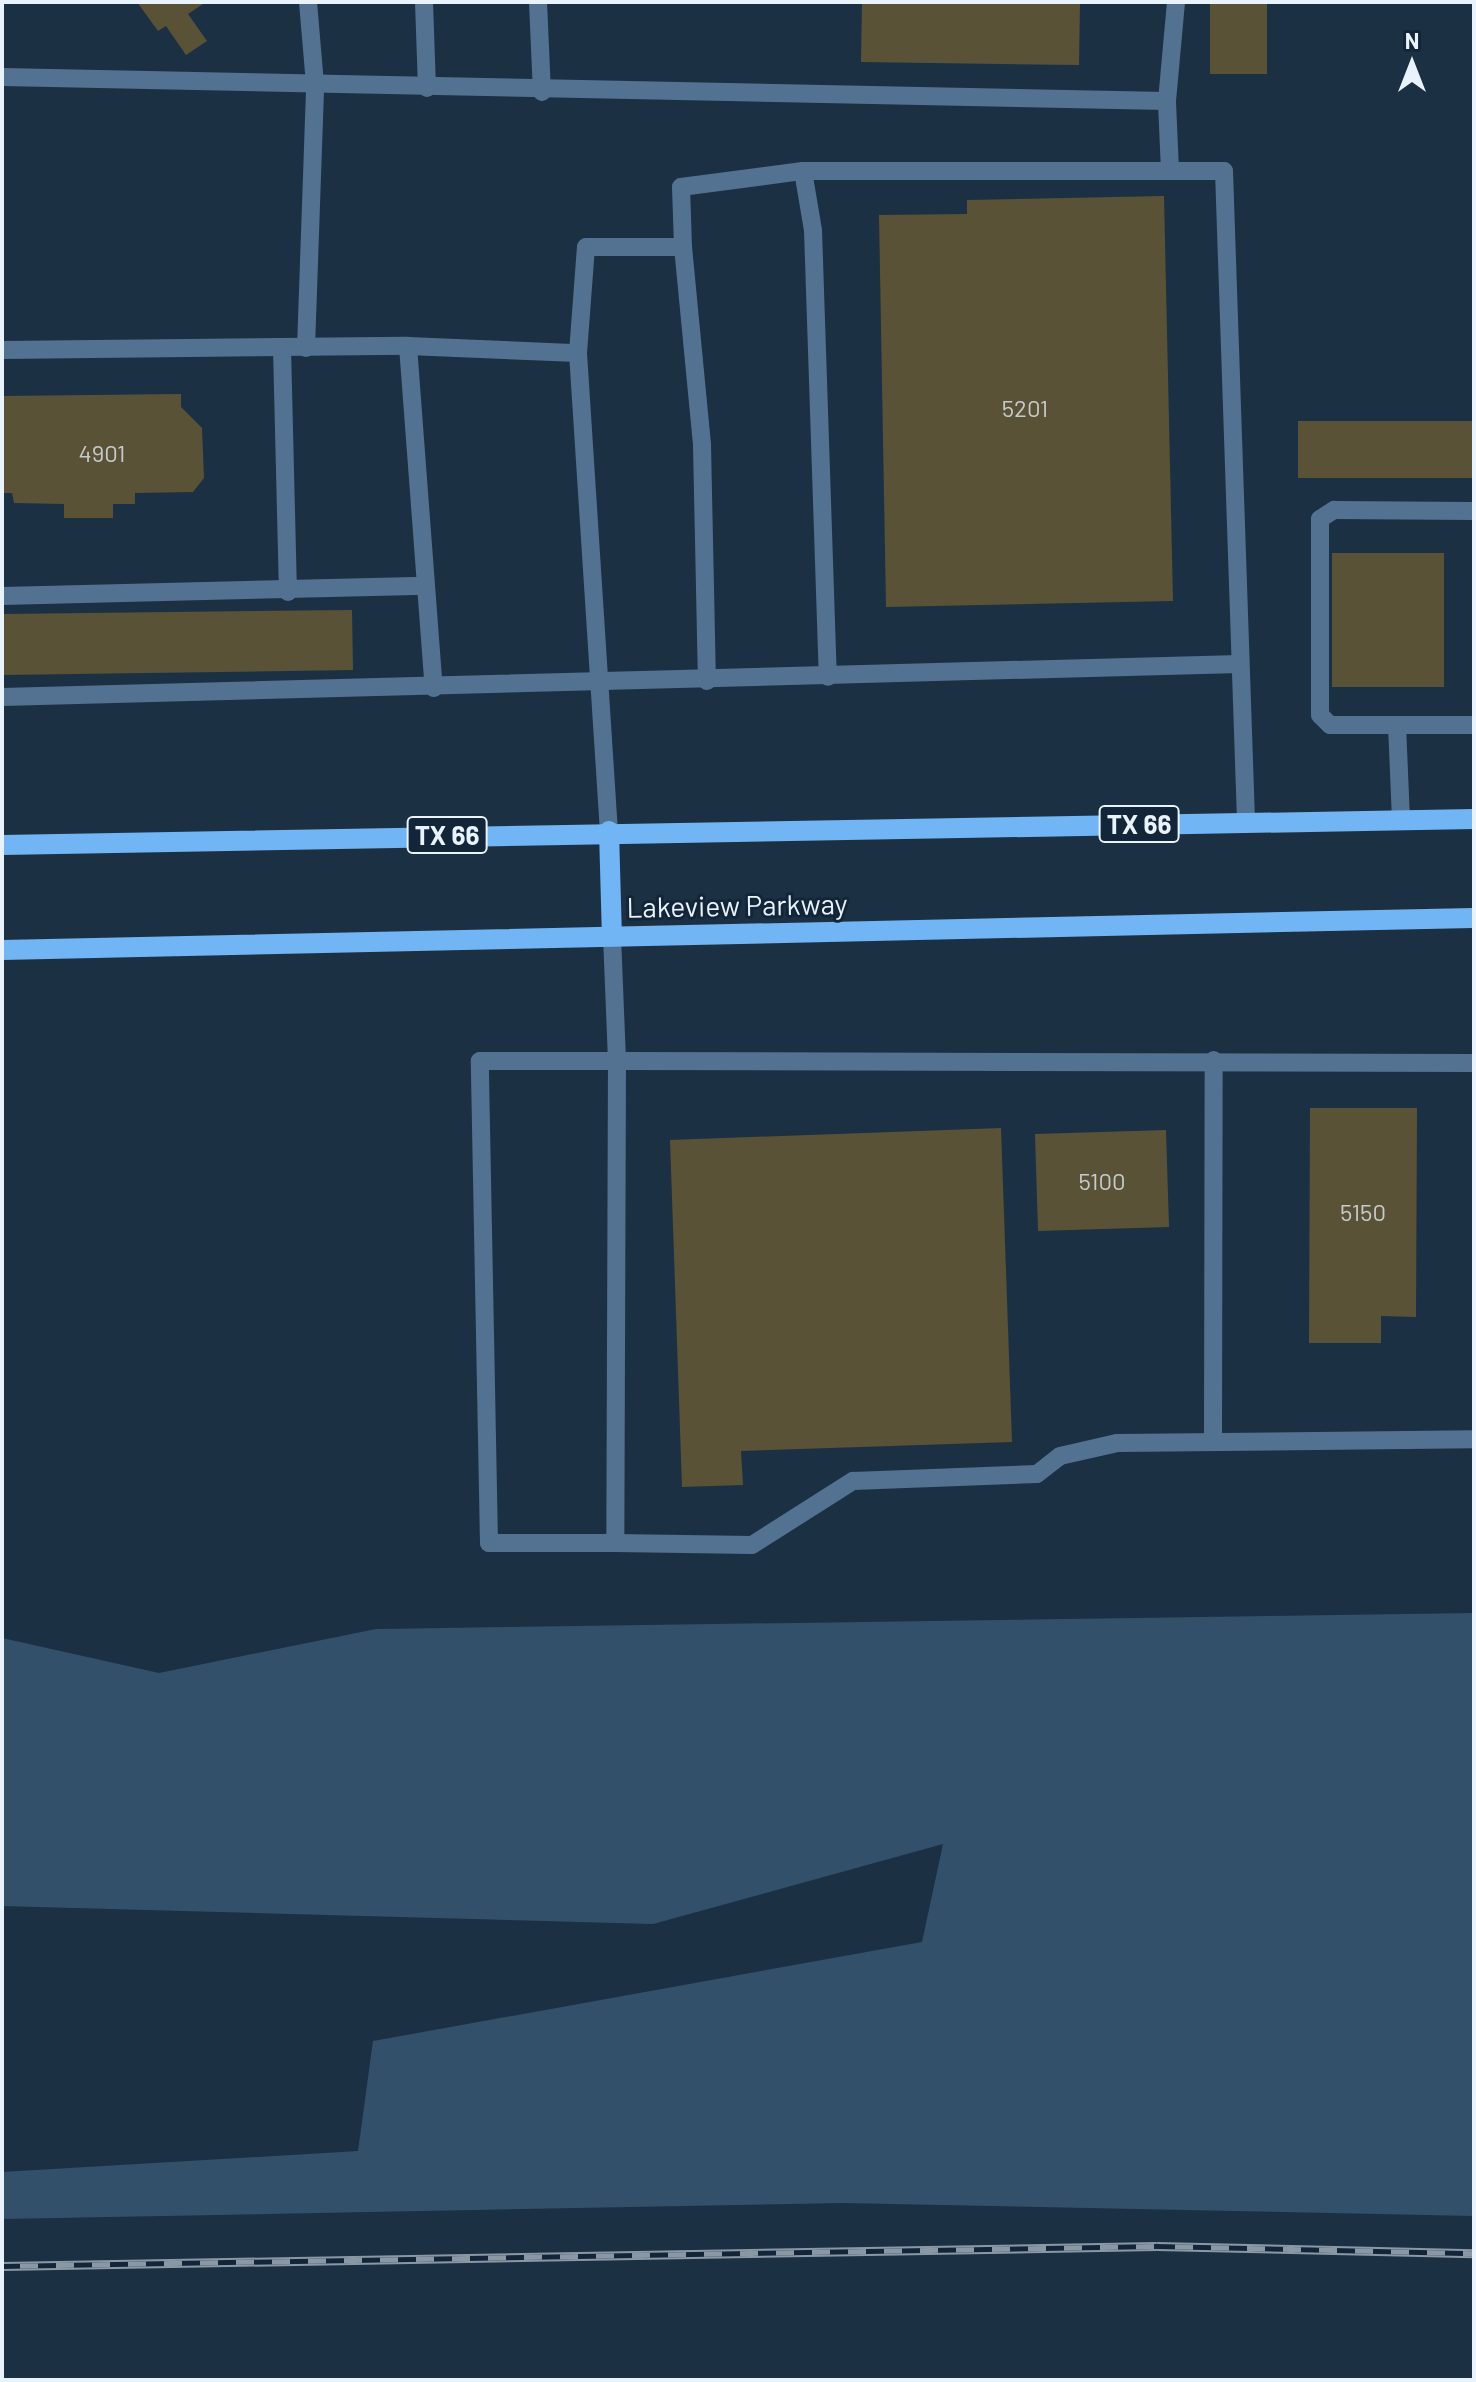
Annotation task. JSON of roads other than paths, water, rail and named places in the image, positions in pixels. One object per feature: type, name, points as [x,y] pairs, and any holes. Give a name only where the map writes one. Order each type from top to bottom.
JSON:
[{"type":"main road","name":"TX 66","points":[[2,845],[609,831],[1474,819]]},
{"type":"main road","points":[[609,831],[612,936]]},
{"type":"main road","name":"Lakeview Parkway","points":[[2,950],[1474,918]]},
{"type":"lane","points":[[306,348],[315,84],[308,2]]},
{"type":"lane","points":[[424,2],[427,88]]},
{"type":"lane","points":[[538,2],[542,92]]},
{"type":"lane","points":[[1170,171],[1167,101],[1176,2]]},
{"type":"lane","points":[[2,77],[542,92],[1167,101]]},
{"type":"lane","points":[[803,171],[813,230],[828,677]]},
{"type":"lane","points":[[707,681],[702,445],[683,247],[681,187],[803,171],[1224,171],[1246,822]]},
{"type":"lane","points":[[609,831],[578,353],[586,247],[683,247]]},
{"type":"lane","points":[[408,346],[434,688]]},
{"type":"lane","points":[[2,350],[408,346],[578,353]]},
{"type":"lane","points":[[282,348],[288,592]]},
{"type":"lane","points":[[1474,511],[1334,510],[1320,519],[1320,715],[1330,725],[1474,725]]},
{"type":"lane","points":[[2,596],[288,592],[426,586]]},
{"type":"lane","points":[[2,697],[600,684],[1240,664]]},
{"type":"lane","points":[[1397,725],[1401,820]]},
{"type":"lane","points":[[612,936],[617,1061],[615,1543]]},
{"type":"lane","points":[[1213,1442],[1214,1060]]},
{"type":"lane","points":[[1474,1063],[1214,1060],[480,1061],[489,1543],[752,1545],[853,1481],[1037,1474],[1060,1456],[1095,1447],[1213,1442],[1474,1439]]},
{"type":"railway","points":[[2,2266],[1157,2246],[1474,2253]]}]
